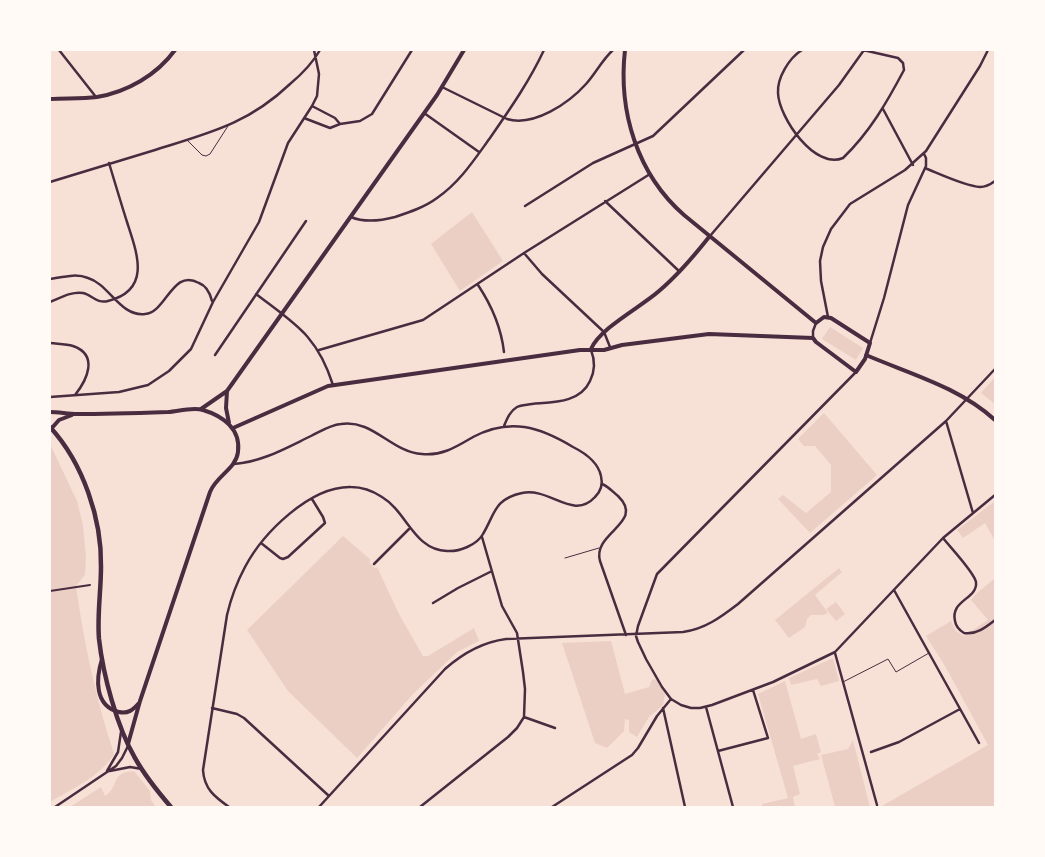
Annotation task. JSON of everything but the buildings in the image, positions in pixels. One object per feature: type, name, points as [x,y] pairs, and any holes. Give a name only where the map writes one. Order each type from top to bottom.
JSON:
[{"type":"main road","points":[[51,428],[68,452],[83,480],[97,520],[101,552],[98,621],[102,657],[116,711],[128,744],[142,769],[171,807]]},
{"type":"street","points":[[59,50],[96,97]]},
{"type":"street","points":[[50,99],[96,97],[116,92],[146,78],[162,66],[175,50]]},
{"type":"street","points":[[50,396],[119,392],[148,385],[159,378],[191,349],[213,302],[259,222],[285,149],[317,96],[320,83],[314,50]]},
{"type":"street","points":[[50,182],[228,126],[253,114],[273,100],[307,69],[320,50]]},
{"type":"street","points":[[304,118],[329,128],[360,121],[372,114],[412,50]]},
{"type":"street","points":[[50,412],[74,414],[169,412],[200,409],[227,391],[424,113],[464,50]]},
{"type":"street","points":[[351,217],[366,221],[386,219],[425,205],[440,196],[455,183],[504,118],[526,85],[544,50]]},
{"type":"street","points":[[442,87],[504,118],[516,121],[528,120],[560,105],[580,90],[613,50]]},
{"type":"street","points":[[625,50],[624,98],[636,144],[650,174],[674,207],[816,323]]},
{"type":"street","points":[[525,206],[594,163],[653,136],[744,50]]},
{"type":"street","points":[[504,426],[512,412],[520,406],[563,401],[575,397],[583,391],[590,382],[593,371],[594,360],[591,349],[595,341],[604,332],[659,291],[680,272],[796,136],[838,85],[863,50],[898,58],[903,63],[904,70],[883,108],[865,134],[840,160],[824,158],[796,136],[780,105],[778,89],[788,63],[802,50]]},
{"type":"street","points":[[828,317],[821,281],[820,262],[824,242],[831,229],[853,202],[912,165],[924,154],[976,73],[988,50]]},
{"type":"street","points":[[312,106],[335,118],[340,124]]},
{"type":"street","points":[[883,108],[912,165]]},
{"type":"street","points":[[424,113],[479,152]]},
{"type":"street","points":[[924,154],[927,161],[925,168],[908,205],[884,298],[864,362],[662,568],[652,584],[638,626],[636,634],[638,642],[662,687],[671,698],[687,707],[706,707],[754,690],[834,652],[943,538],[995,495]]},
{"type":"street","points":[[50,302],[78,293],[86,294],[101,302],[124,294],[135,281],[138,272],[138,260],[109,164]]},
{"type":"street","points":[[925,168],[981,187],[989,185],[995,180]]},
{"type":"street","points":[[318,350],[418,322],[650,174]]},
{"type":"street","points":[[605,201],[680,272]]},
{"type":"street","points":[[215,355],[306,221]]},
{"type":"street","points":[[524,253],[542,274],[604,332],[610,347]]},
{"type":"street","points":[[50,279],[74,275],[88,278],[100,283],[130,312],[141,314],[150,313],[158,308],[177,284],[190,280],[206,288],[210,292],[213,302]]},
{"type":"street","points":[[478,284],[496,317],[502,333],[504,352]]},
{"type":"street","points":[[256,294],[305,333],[318,350],[333,385]]},
{"type":"street","points":[[856,372],[816,342],[813,338],[813,331],[816,323],[822,318],[828,317],[870,343]]},
{"type":"street","points":[[233,428],[333,385],[709,334],[813,338]]},
{"type":"street","points":[[50,343],[76,347],[86,357],[89,366],[88,374],[75,395]]},
{"type":"street","points":[[866,355],[952,390],[968,399],[995,420]]},
{"type":"street","points":[[319,807],[450,665],[466,653],[486,644],[502,640],[690,631],[708,624],[727,613],[946,421],[995,369]]},
{"type":"street","points":[[227,391],[226,408],[229,423]]},
{"type":"street","points":[[55,807],[120,762],[128,744],[140,701],[210,492],[215,482],[234,464],[238,450],[233,428],[229,423],[200,409]]},
{"type":"street","points":[[51,428],[60,419],[74,414]]},
{"type":"street","points":[[946,421],[973,513]]},
{"type":"street","points":[[229,807],[211,793],[204,777],[206,748],[230,602],[245,567],[262,543],[293,511],[325,492],[352,486],[376,493],[390,502],[410,528],[426,544],[440,551],[451,551],[465,548],[482,536],[495,510],[514,495],[536,492],[568,505],[577,506],[586,504],[594,499],[602,484],[597,466],[580,451],[541,430],[525,426],[504,426],[480,434],[446,451],[425,454],[404,450],[369,429],[353,424],[338,424],[260,459],[234,464]]},
{"type":"street","points":[[602,484],[622,501],[626,514],[624,520],[599,548],[600,561],[626,635]]},
{"type":"street","points":[[262,543],[278,558],[288,557],[325,523],[312,499]]},
{"type":"street","points":[[374,564],[410,528]]},
{"type":"street","points":[[420,807],[514,732],[524,717],[525,689],[518,639],[515,628],[502,606],[482,536]]},
{"type":"street","points":[[943,538],[972,574],[976,582],[974,592],[960,603],[956,610],[954,618],[958,628],[964,633],[972,633],[984,628],[995,620]]},
{"type":"street","points":[[433,602],[492,571]]},
{"type":"street","points":[[50,591],[90,585]]},
{"type":"street","points":[[894,590],[979,743]]},
{"type":"street","points":[[834,652],[877,806]]},
{"type":"street","points":[[102,657],[97,678],[99,690],[106,707],[116,711],[129,712],[140,701]]},
{"type":"street","points":[[718,751],[768,738],[754,690]]},
{"type":"street","points":[[552,807],[632,755],[671,698]]},
{"type":"street","points":[[706,707],[733,807]]},
{"type":"street","points":[[212,708],[234,713],[244,718],[329,796]]},
{"type":"street","points":[[663,708],[685,807]]},
{"type":"street","points":[[871,752],[899,742],[960,709]]},
{"type":"street","points":[[524,717],[554,728]]},
{"type":"street","points":[[106,772],[118,752],[121,726]]},
{"type":"street","points":[[106,772],[130,767],[142,769]]},
{"type":"lane","points":[[186,140],[202,155],[206,156],[210,154],[228,126]]},
{"type":"lane","points":[[564,558],[599,548]]},
{"type":"lane","points":[[843,682],[888,660],[896,672],[930,653]]},
{"type":"shaded area","points":[[472,212],[503,261],[460,291],[431,244]]},
{"type":"shaded area","points":[[830,327],[863,348],[856,360],[822,339]]},
{"type":"shaded area","points":[[995,377],[995,404],[981,393]]},
{"type":"shaded area","points":[[824,413],[877,475],[810,533],[778,499],[783,495],[806,513],[831,492],[831,465],[815,446],[804,446],[798,439]]},
{"type":"shaded area","points":[[50,444],[77,501],[83,525],[86,557],[85,575],[76,586],[91,671],[114,754],[102,769],[94,775],[50,802]]},
{"type":"shaded area","points":[[995,501],[995,541],[985,523],[963,538],[957,530]]},
{"type":"shaded area","points":[[343,536],[371,560],[369,562],[375,568],[377,567],[399,614],[423,656],[428,656],[474,628],[479,641],[457,652],[413,694],[357,758],[288,691],[247,630]]},
{"type":"shaded area","points":[[839,568],[842,572],[815,595],[828,613],[811,615],[807,619],[805,627],[789,638],[775,620]]},
{"type":"shaded area","points":[[995,578],[995,807],[880,807],[988,745],[945,666],[926,636],[951,621],[956,631],[964,636],[988,620],[971,600]]},
{"type":"shaded area","points":[[836,602],[845,614],[836,621],[826,609]]},
{"type":"shaded area","points":[[611,641],[625,694],[649,687],[652,680],[656,679],[665,694],[663,705],[649,717],[637,737],[629,732],[629,720],[625,719],[624,731],[607,748],[595,743],[562,643]]},
{"type":"shaded area","points":[[833,658],[839,681],[821,686],[817,679],[791,685],[789,678]]},
{"type":"shaded area","points":[[785,681],[801,739],[816,734],[821,752],[817,754],[820,759],[793,766],[800,794],[793,797],[795,807],[762,807],[762,804],[788,798],[758,694]]},
{"type":"shaded area","points":[[853,740],[870,807],[835,807],[821,755],[848,749]]},
{"type":"shaded area","points":[[134,771],[150,791],[151,800],[156,807],[70,807],[101,787],[105,796],[113,788],[121,774]]}]
